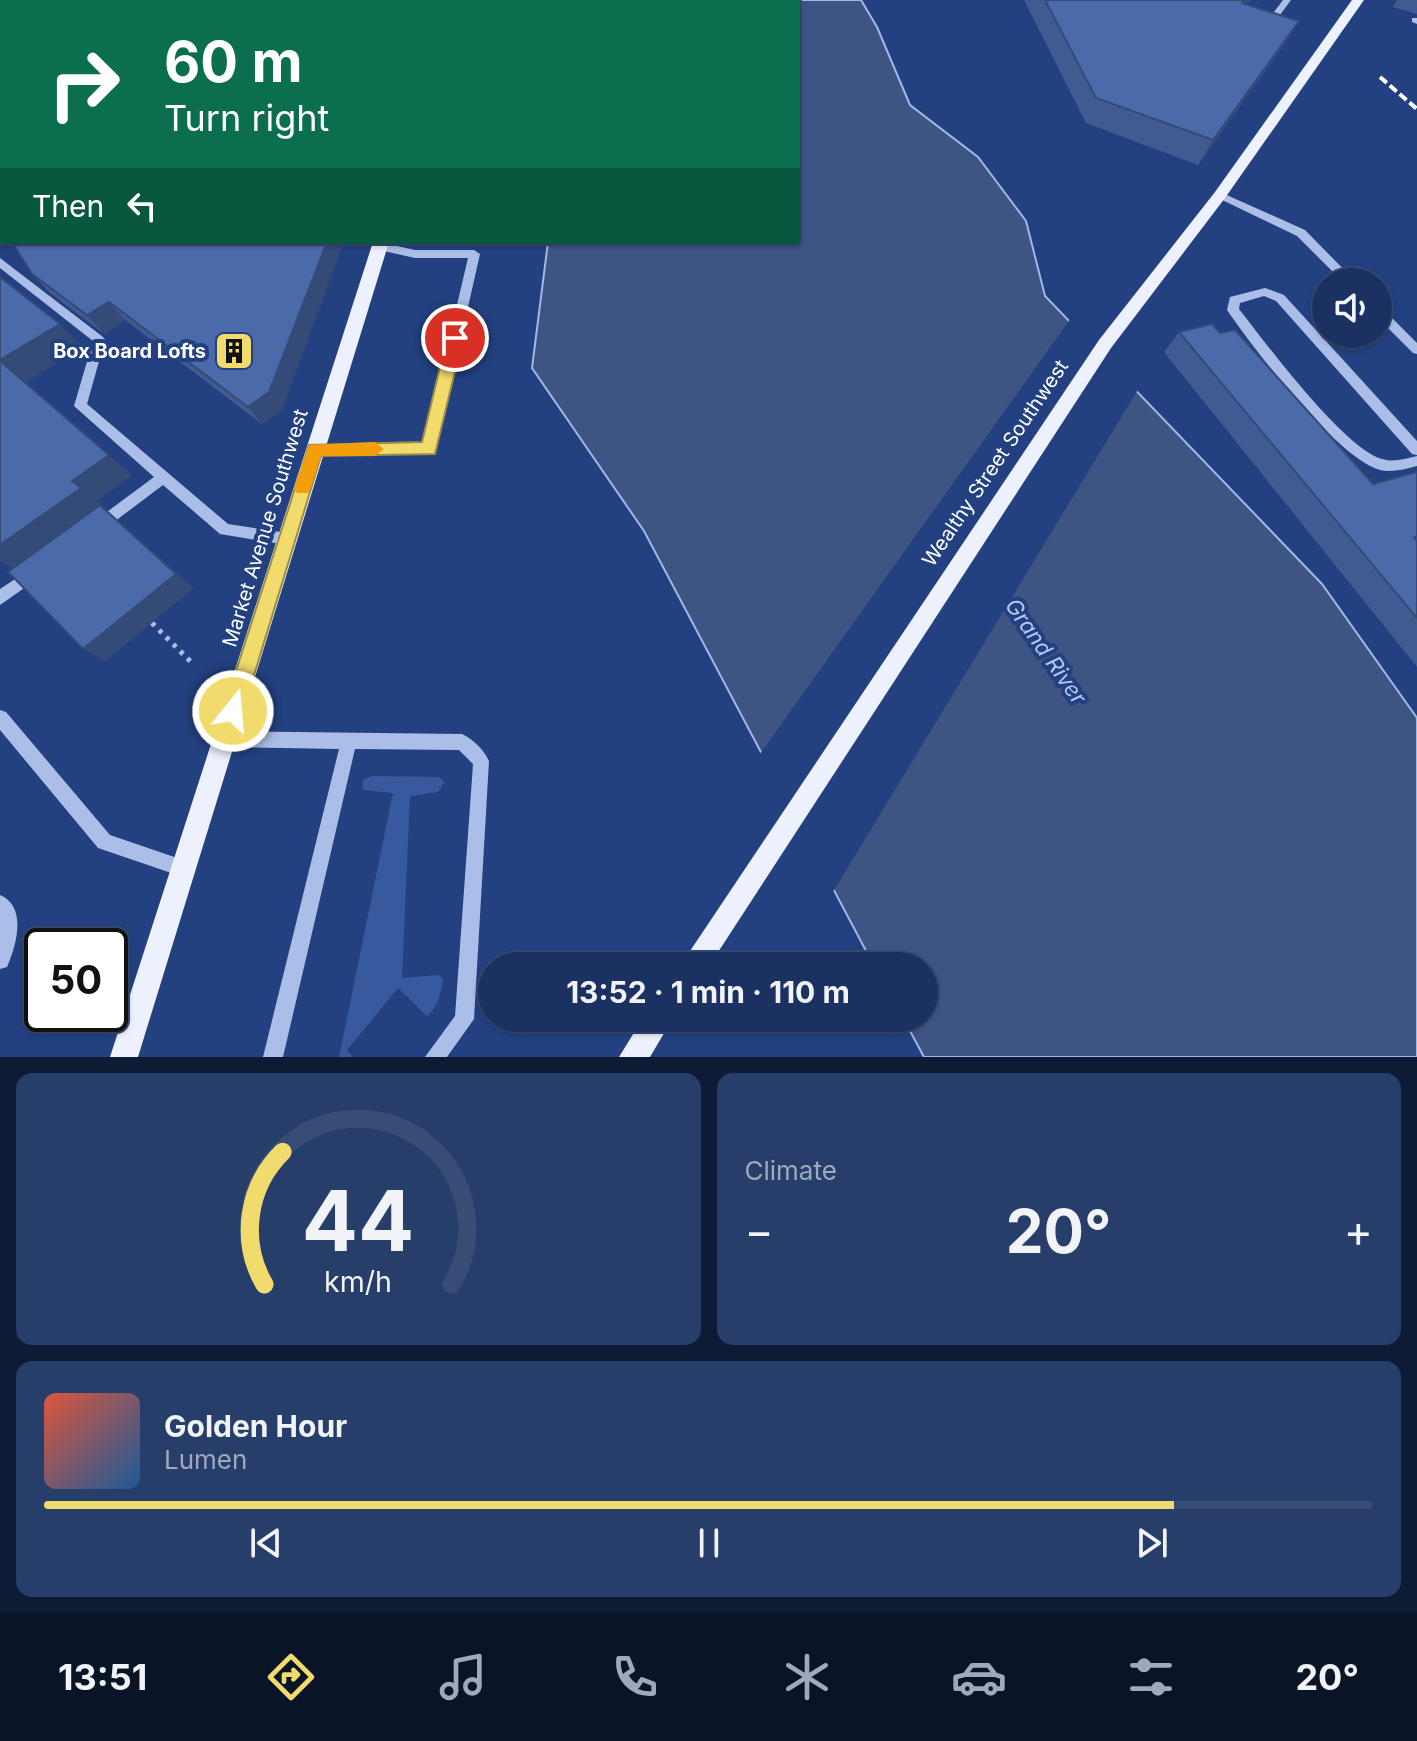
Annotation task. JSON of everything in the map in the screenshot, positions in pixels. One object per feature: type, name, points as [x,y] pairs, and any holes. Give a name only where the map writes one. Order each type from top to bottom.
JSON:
[{"type":"main road","name":"Wealthy Street Southwest","points":[[702,952],[1105,344],[1220,195],[1358,0]]},
{"type":"main road","name":"Market Avenue Southwest","points":[[124,1057],[380,244]]},
{"type":"main road","points":[[633,1057],[650,1032]]},
{"type":"street","points":[[1265,29],[1287,0]]},
{"type":"street","points":[[1220,195],[1301,233],[1336,268]]},
{"type":"street","points":[[315,450],[429,449],[474,254],[445,248],[415,254],[380,244]]},
{"type":"street","points":[[0,262],[99,340],[80,406],[225,530],[287,539]]},
{"type":"street","points":[[1417,450],[1280,298],[1265,292],[1234,300],[1233,310],[1343,441],[1379,465],[1393,466],[1417,461]]},
{"type":"street","points":[[1392,325],[1417,350]]},
{"type":"street","points":[[87,533],[162,478]]},
{"type":"street","points":[[0,598],[50,561]]},
{"type":"street","points":[[0,718],[104,842],[183,868]]},
{"type":"street","points":[[224,739],[462,742],[481,761],[464,1019],[435,1057]]},
{"type":"street","points":[[273,1057],[349,739]]},
{"type":"street","points":[[0,904],[7,914],[9,941],[0,960]]},
{"type":"path","points":[[152,623],[194,665]]},
{"type":"shaded area","points":[[372,776],[439,777],[445,782],[438,792],[410,796],[402,978],[439,975],[443,979],[437,1004],[427,1016],[398,988],[347,1050],[353,1057],[339,1057],[393,793],[363,790],[363,780]]},
{"type":"water","name":"Grand River","points":[[800,0],[861,0],[877,27],[910,105],[978,157],[1026,221],[1045,296],[1322,584],[1417,718],[1417,1057],[924,1057],[911,1032],[938,1032],[938,952],[867,952],[644,531],[532,368],[548,244],[800,244]]},
{"type":"pier","points":[[1071,318],[1139,388],[831,895],[757,758]]},
{"type":"building","points":[[1045,0],[1245,0],[1242,3],[1299,21],[1213,140],[1096,98]]},
{"type":"building","name":"Box Board Lofts","points":[[13,244],[326,244],[269,392],[248,407],[109,302],[87,315],[32,274]]},
{"type":"building","points":[[0,277],[60,324],[0,360]]},
{"type":"building","points":[[1212,324],[1220,333],[1235,330],[1373,484],[1417,472],[1417,537],[1414,537],[1417,541],[1417,618],[1179,332]]},
{"type":"building","points":[[0,361],[109,455],[72,481],[81,488],[0,545]]},
{"type":"building","points":[[100,505],[176,574],[83,649],[8,572]]},
{"type":"railway","points":[[1380,77],[1417,109]]},
{"type":"slow traffic","points":[[303,488],[315,450],[375,449]]},
{"type":"place","name":"Box Board Lofts","points":[[234,351]]},
{"type":"route","points":[[233,711],[315,450],[429,449],[455,338]]}]
